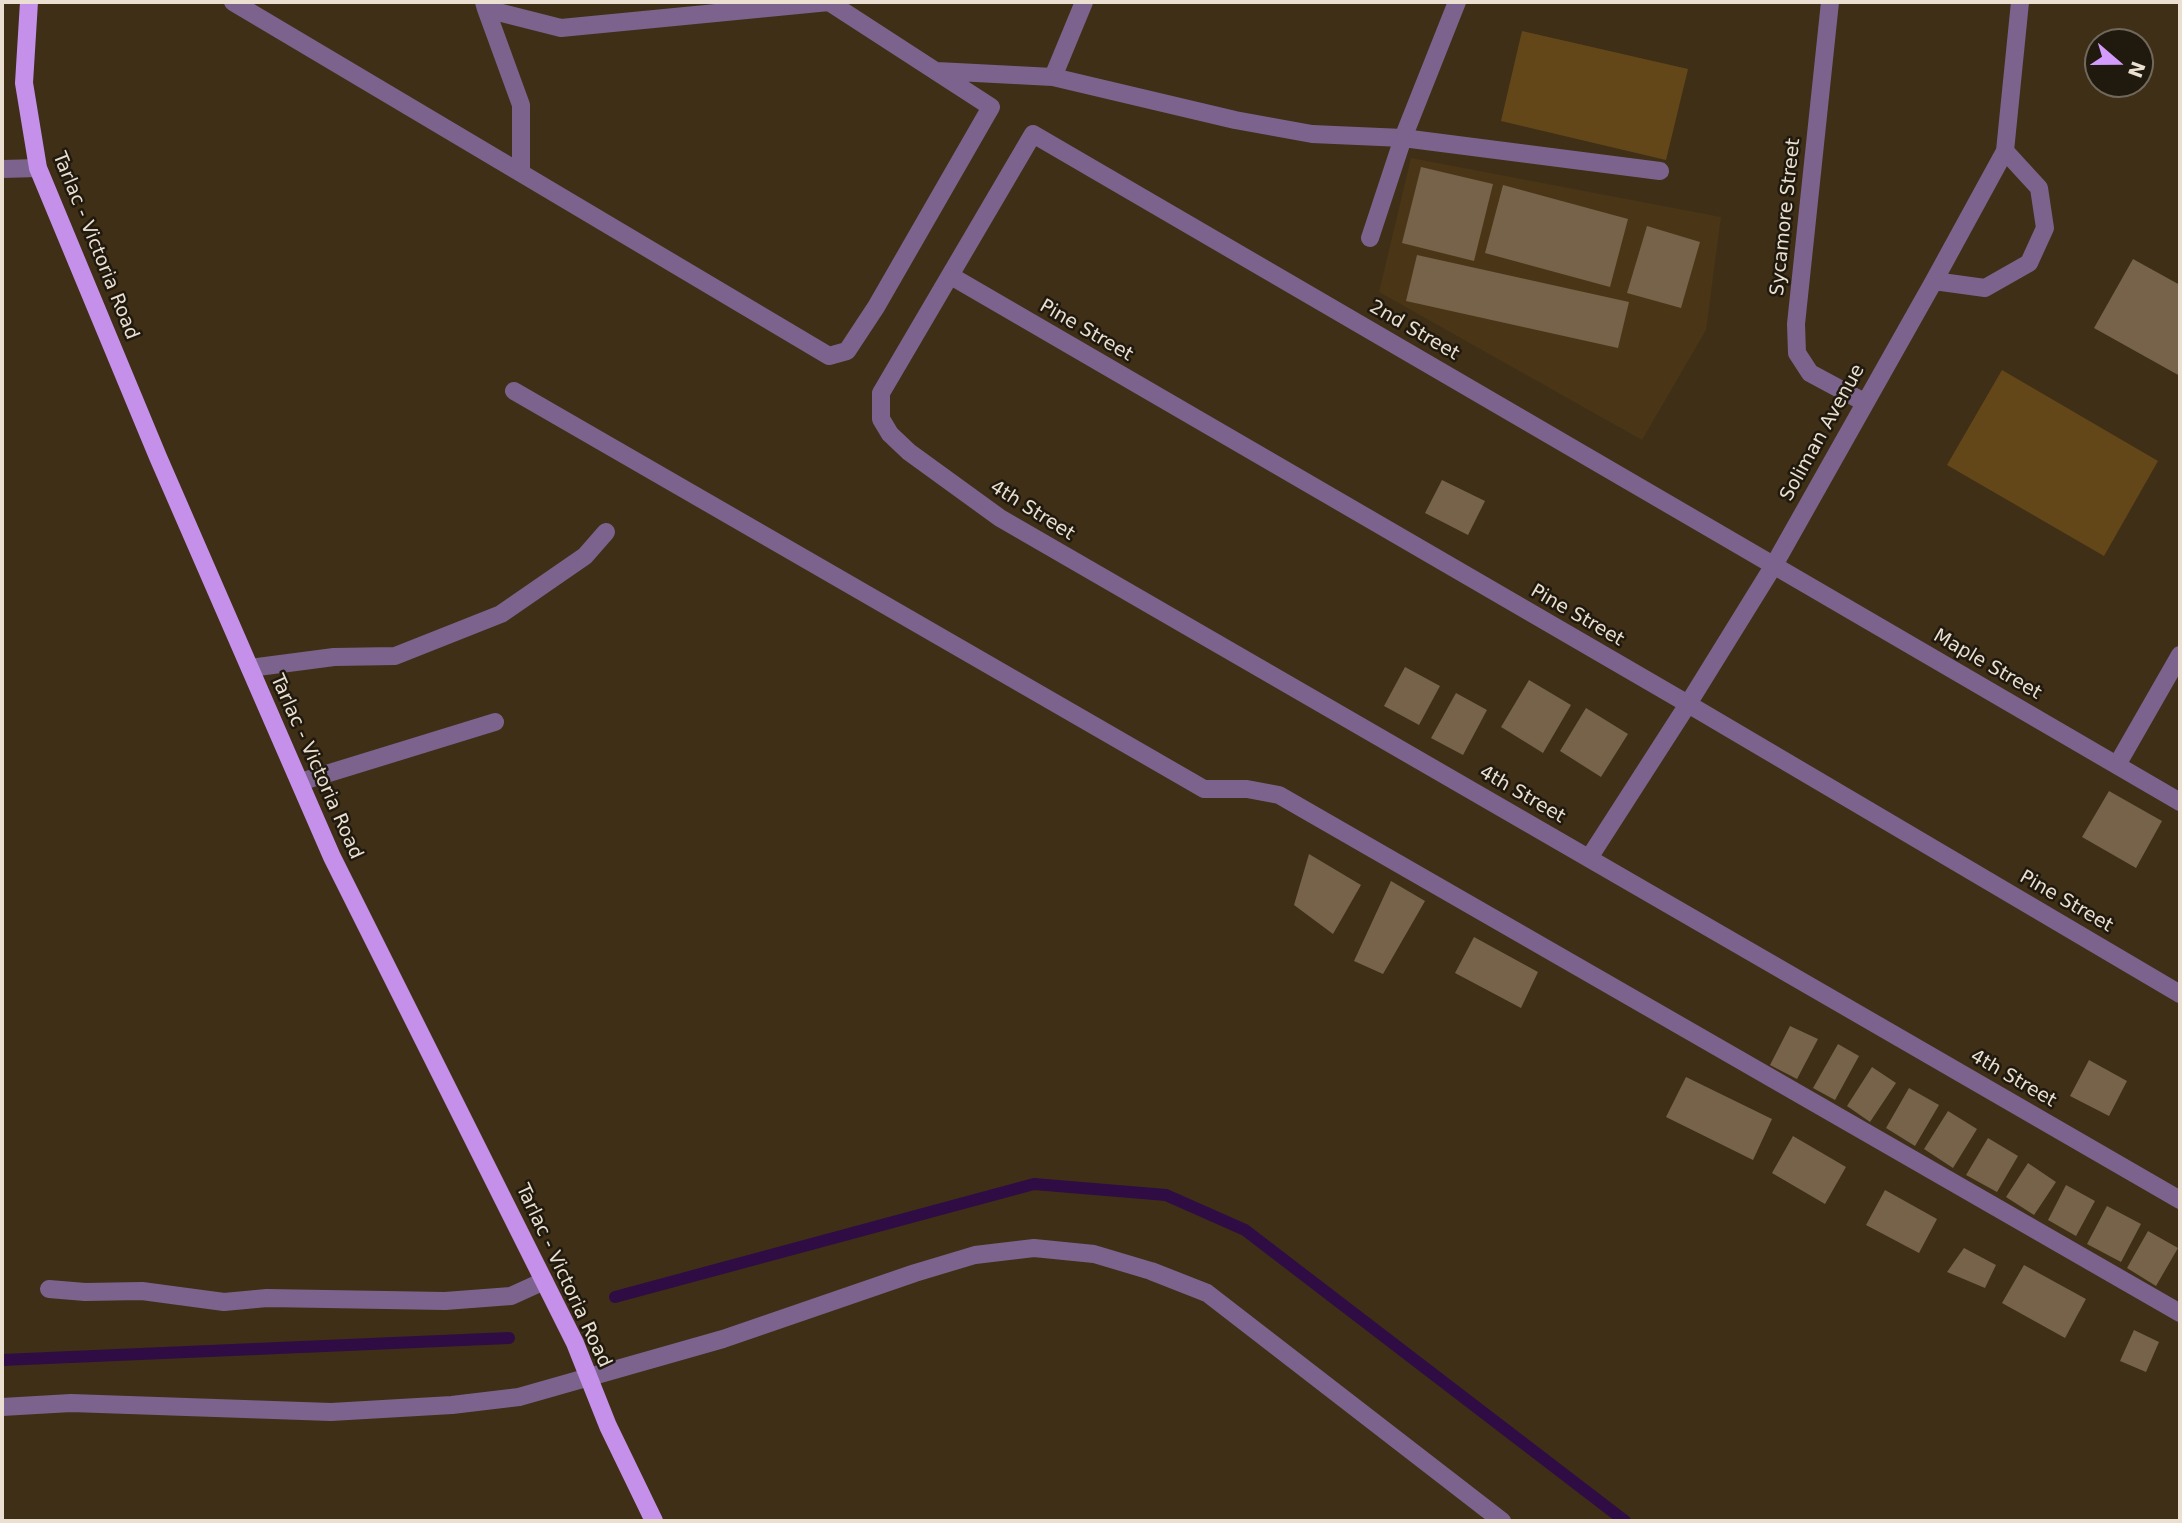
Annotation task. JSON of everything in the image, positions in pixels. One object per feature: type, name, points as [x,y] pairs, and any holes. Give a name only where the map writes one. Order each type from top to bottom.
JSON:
[{"type":"main road","name":"Tarlac - Victoria Road","points":[[29,2],[24,83],[38,168],[158,457],[332,857],[575,1343],[608,1426],[654,1521]]},
{"type":"street","points":[[233,2],[829,356],[848,351],[991,107],[828,2],[561,27],[485,5]]},
{"type":"street","points":[[1053,77],[1084,2]]},
{"type":"street","points":[[1370,238],[1403,138],[1457,2]]},
{"type":"street","name":"Sycamore Street","points":[[1830,2],[1796,324],[1797,353],[1810,373],[1864,402]]},
{"type":"street","name":"Soliman Avenue","points":[[1589,858],[1774,565],[2005,151],[2020,2]]},
{"type":"street","points":[[485,5],[521,105],[521,173]]},
{"type":"street","points":[[934,70],[1053,77],[1236,120],[1312,134],[1403,138],[1660,171]]},
{"type":"street","name":"2nd Street","points":[[951,276],[1033,134],[1774,565]]},
{"type":"street","points":[[1934,281],[1985,288],[2029,263],[2045,228],[2039,188],[2005,151]]},
{"type":"street","points":[[2,169],[38,168]]},
{"type":"street","name":"4th Street","points":[[951,276],[881,393],[881,419],[890,434],[909,452],[1000,519],[2180,1200]]},
{"type":"street","name":"Pine Street","points":[[951,276],[2180,994]]},
{"type":"street","points":[[514,391],[1204,789],[1247,789],[1279,795],[2180,1313]]},
{"type":"street","points":[[250,668],[334,657],[395,656],[501,614],[575,564],[606,532]]},
{"type":"street","name":"Maple Street","points":[[1774,565],[2180,802]]},
{"type":"street","points":[[2117,765],[2180,655]]},
{"type":"street","points":[[300,782],[495,722]]},
{"type":"street","points":[[2,1407],[71,1403],[331,1412],[452,1405],[519,1397],[723,1339],[975,1255],[1034,1248],[1094,1254],[1151,1271],[1207,1293],[1502,1521]]},
{"type":"street","points":[[50,1289],[85,1292],[142,1291],[224,1301],[267,1298],[445,1301],[511,1296],[544,1281]]},
{"type":"shaded area","points":[[1522,31],[1688,69],[1666,160],[1501,121]]},
{"type":"shaded area","points":[[1411,158],[1721,217],[1706,330],[1642,440],[1379,292]]},
{"type":"shaded area","points":[[2002,370],[2158,461],[2104,556],[1947,465]]},
{"type":"building","points":[[1421,167],[1493,184],[1474,261],[1402,243]]},
{"type":"building","points":[[1503,185],[1628,219],[1610,287],[1485,253]]},
{"type":"building","points":[[1647,226],[1700,242],[1681,308],[1627,293]]},
{"type":"building","points":[[1417,255],[1629,302],[1618,348],[1406,301]]},
{"type":"building","points":[[2133,259],[2180,285],[2180,376],[2094,328]]},
{"type":"building","points":[[1442,480],[1485,501],[1468,535],[1425,513]]},
{"type":"building","points":[[1405,667],[1440,686],[1419,725],[1384,706]]},
{"type":"building","points":[[1529,680],[1571,705],[1543,753],[1501,727]]},
{"type":"building","points":[[1456,693],[1487,710],[1463,755],[1431,738]]},
{"type":"building","points":[[1586,708],[1628,734],[1601,777],[1560,751]]},
{"type":"building","points":[[2109,791],[2162,821],[2136,868],[2082,837]]},
{"type":"building","points":[[1309,854],[1361,885],[1333,934],[1294,905]]},
{"type":"building","points":[[1391,881],[1425,901],[1383,974],[1354,961]]},
{"type":"building","points":[[1474,937],[1538,972],[1521,1008],[1455,973]]},
{"type":"building","points":[[1790,1026],[1818,1039],[1797,1079],[1770,1065]]},
{"type":"building","points":[[1838,1044],[1859,1056],[1835,1100],[1813,1088]]},
{"type":"building","points":[[2089,1060],[2127,1081],[2109,1116],[2070,1096]]},
{"type":"building","points":[[1872,1067],[1896,1083],[1870,1122],[1847,1106]]},
{"type":"building","points":[[1686,1077],[1772,1119],[1753,1160],[1666,1117]]},
{"type":"building","points":[[1909,1088],[1939,1105],[1915,1146],[1886,1128]]},
{"type":"building","points":[[1948,1111],[1977,1129],[1953,1168],[1924,1149]]},
{"type":"building","points":[[1793,1136],[1846,1167],[1825,1204],[1772,1173]]},
{"type":"building","points":[[1988,1138],[2018,1156],[1997,1192],[1966,1175]]},
{"type":"building","points":[[2028,1163],[2056,1182],[2034,1215],[2006,1197]]},
{"type":"building","points":[[2066,1185],[2095,1201],[2076,1236],[2048,1220]]},
{"type":"building","points":[[1885,1190],[1937,1219],[1919,1253],[1866,1225]]},
{"type":"building","points":[[2107,1206],[2141,1224],[2121,1262],[2087,1244]]},
{"type":"building","points":[[2148,1231],[2178,1248],[2156,1286],[2127,1268]]},
{"type":"building","points":[[1964,1248],[1996,1265],[1985,1288],[1947,1272]]},
{"type":"building","points":[[2024,1265],[2086,1299],[2065,1338],[2002,1303]]},
{"type":"building","points":[[2134,1330],[2159,1342],[2146,1372],[2120,1361]]},
{"type":"waterway","points":[[615,1297],[1034,1184],[1166,1195],[1245,1230],[1625,1521]]},
{"type":"waterway","points":[[2,1360],[509,1338]]}]
